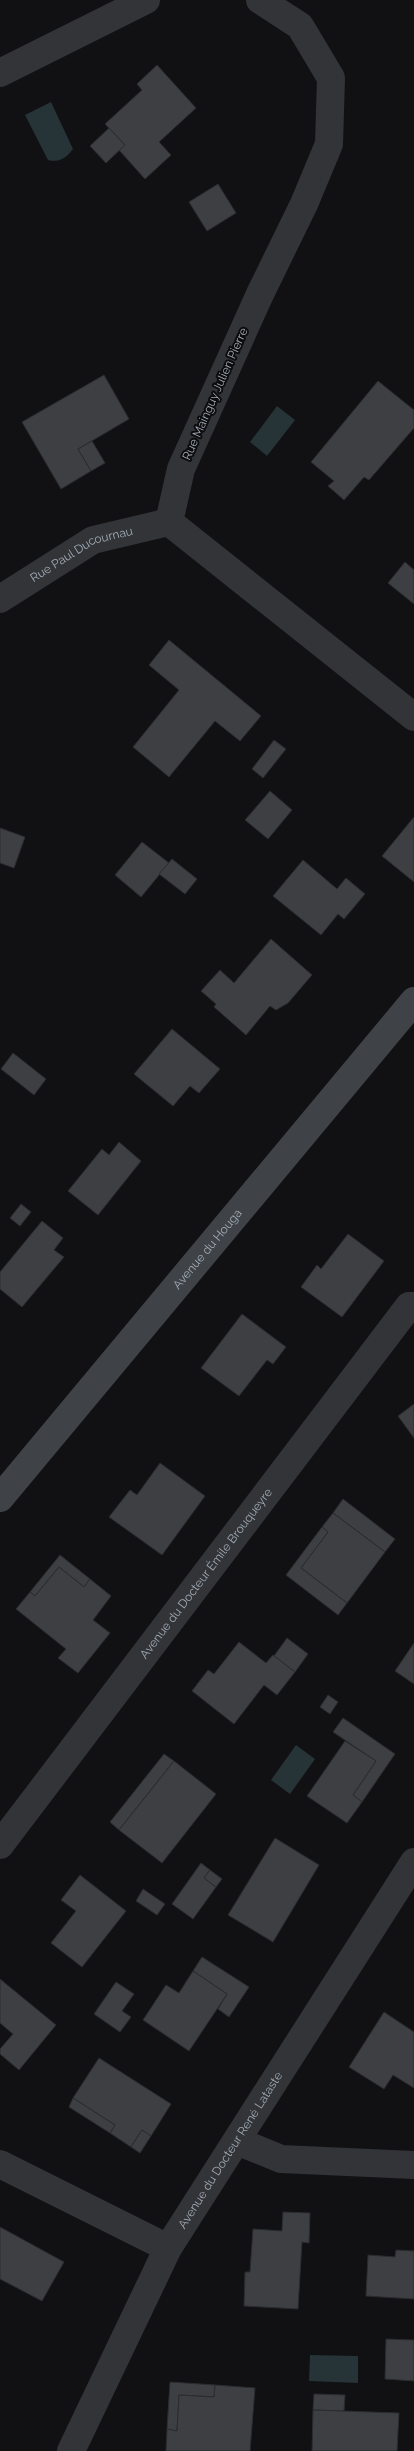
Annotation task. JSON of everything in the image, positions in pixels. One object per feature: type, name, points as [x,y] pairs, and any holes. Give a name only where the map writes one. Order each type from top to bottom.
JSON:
[{"type":"main road","name":"Avenue du Houga","points":[[0,1498],[414,1001]]},
{"type":"street","points":[[0,72],[146,0]]},
{"type":"street","name":"Rue Mainguy Julien Pierre","points":[[169,522],[181,469],[260,294],[304,204],[329,144],[331,78],[300,26],[260,0]]},
{"type":"street","points":[[169,522],[414,717]]},
{"type":"street","name":"Rue Paul Ducournau","points":[[0,599],[93,540],[169,522]]},
{"type":"street","name":"Avenue du Docteur Émile Brouqueyre","points":[[0,1845],[409,1306],[414,1306]]},
{"type":"street","name":"Avenue du Docteur René Lataste","points":[[71,2451],[168,2248],[414,1862]]},
{"type":"street","points":[[237,2141],[281,2159],[414,2165]]},
{"type":"street","points":[[0,2164],[168,2248]]},
{"type":"shaded area","points":[[51,102],[73,149],[65,157],[56,161],[48,160],[25,115]]},
{"type":"shaded area","points":[[277,406],[295,420],[267,456],[250,442]]},
{"type":"shaded area","points":[[296,1745],[315,1759],[290,1794],[271,1780]]},
{"type":"shaded area","points":[[310,2355],[358,2356],[358,2383],[309,2381]]},
{"type":"building","points":[[157,65],[196,108],[159,142],[171,155],[145,179],[119,150],[125,145],[105,124],[142,90],[137,84]]},
{"type":"building","points":[[109,128],[125,145],[106,163],[90,146]]},
{"type":"building","points":[[218,184],[236,213],[207,231],[189,202]]},
{"type":"building","points":[[104,375],[129,419],[78,449],[91,471],[61,489],[22,422]]},
{"type":"building","points":[[378,381],[414,410],[414,428],[369,480],[364,477],[344,500],[328,486],[334,481],[311,462]]},
{"type":"building","points":[[92,441],[105,463],[91,471],[78,449]]},
{"type":"building","points":[[405,562],[414,570],[414,604],[388,583]]},
{"type":"building","points":[[169,640],[261,716],[240,741],[215,721],[169,777],[133,747],[179,690],[149,665]]},
{"type":"building","points":[[274,740],[286,749],[263,778],[252,769]]},
{"type":"building","points":[[270,791],[292,810],[268,839],[245,820]]},
{"type":"building","points":[[414,817],[414,882],[382,856]]},
{"type":"building","points":[[0,828],[25,837],[14,868],[0,863]]},
{"type":"building","points":[[142,842],[169,863],[141,897],[115,875]]},
{"type":"building","points":[[172,859],[197,879],[185,894],[159,874]]},
{"type":"building","points":[[303,860],[337,889],[346,878],[365,894],[344,919],[338,914],[321,935],[273,896]]},
{"type":"building","points":[[271,939],[312,975],[288,1003],[276,1010],[270,1006],[246,1035],[214,1007],[216,1004],[201,991],[220,970],[234,983]]},
{"type":"building","points":[[172,1029],[220,1069],[199,1093],[190,1086],[173,1106],[134,1074]]},
{"type":"building","points":[[13,1053],[46,1079],[34,1095],[1,1069]]},
{"type":"building","points":[[119,1142],[141,1161],[98,1215],[68,1191],[102,1149],[109,1155]]},
{"type":"building","points":[[21,1204],[31,1212],[20,1226],[10,1218]]},
{"type":"building","points":[[42,1221],[63,1238],[54,1250],[64,1257],[22,1307],[0,1289],[0,1272]]},
{"type":"building","points":[[348,1234],[384,1261],[342,1317],[301,1287],[317,1265],[321,1269]]},
{"type":"building","points":[[242,1314],[286,1347],[273,1364],[267,1360],[239,1396],[201,1368]]},
{"type":"building","points":[[414,1404],[414,1438],[398,1416]]},
{"type":"building","points":[[160,1463],[205,1496],[162,1555],[109,1517],[130,1490],[137,1495]]},
{"type":"building","points":[[343,1499],[395,1539],[385,1552],[333,1513]]},
{"type":"building","points":[[333,1513],[385,1552],[347,1603],[301,1568],[328,1532],[322,1527]]},
{"type":"building","points":[[322,1527],[328,1532],[301,1568],[347,1603],[338,1615],[286,1575]]},
{"type":"building","points":[[60,1555],[90,1579],[84,1587],[59,1567],[35,1596],[30,1592]]},
{"type":"building","points":[[59,1567],[84,1587],[90,1579],[111,1596],[93,1620],[110,1633],[78,1673],[58,1658],[66,1649],[16,1609],[30,1592],[35,1596]]},
{"type":"building","points":[[287,1638],[308,1654],[295,1672],[274,1656]]},
{"type":"building","points":[[239,1642],[266,1663],[273,1655],[295,1672],[277,1695],[264,1685],[234,1724],[192,1691],[208,1670],[214,1674]]},
{"type":"building","points":[[414,1643],[414,1684],[395,1671]]},
{"type":"building","points":[[328,1695],[338,1702],[330,1714],[320,1707]]},
{"type":"building","points":[[343,1718],[395,1754],[362,1802],[353,1795],[376,1761],[333,1732]]},
{"type":"building","points":[[345,1741],[376,1761],[353,1795],[362,1802],[347,1823],[307,1796]]},
{"type":"building","points":[[164,1754],[174,1761],[119,1830],[110,1822]]},
{"type":"building","points":[[174,1761],[216,1794],[162,1863],[119,1830]]},
{"type":"building","points":[[275,1838],[319,1865],[273,1942],[228,1915]]},
{"type":"building","points":[[201,1863],[210,1870],[204,1878],[216,1887],[193,1919],[172,1904]]},
{"type":"building","points":[[210,1870],[222,1879],[216,1887],[204,1878]]},
{"type":"building","points":[[80,1875],[126,1911],[82,1967],[51,1943],[76,1911],[61,1900]]},
{"type":"building","points":[[143,1889],[165,1904],[157,1915],[136,1901]]},
{"type":"building","points":[[202,1957],[249,1987],[229,2017],[218,2009],[227,1994],[193,1971]]},
{"type":"building","points":[[193,1971],[227,1994],[189,2051],[143,2020],[166,1985],[179,1993]]},
{"type":"building","points":[[0,1979],[56,2025],[19,2070],[0,2054],[0,2049],[13,2034],[0,2023]]},
{"type":"building","points":[[116,1982],[134,1994],[122,2011],[131,2017],[120,2032],[94,2014]]},
{"type":"building","points":[[384,2012],[414,2032],[414,2088],[393,2075],[384,2089],[349,2067]]},
{"type":"building","points":[[99,2058],[171,2104],[151,2136],[142,2130],[131,2147],[110,2133],[115,2125],[73,2098]]},
{"type":"building","points":[[73,2098],[115,2125],[110,2133],[69,2107]]},
{"type":"building","points":[[142,2130],[151,2136],[140,2153],[131,2147]]},
{"type":"building","points":[[283,2212],[310,2213],[309,2243],[302,2242],[298,2309],[244,2306],[245,2272],[250,2272],[253,2229],[282,2231]]},
{"type":"building","points":[[0,2227],[64,2262],[42,2301],[0,2279]]},
{"type":"building","points":[[396,2250],[414,2251],[414,2299],[366,2296],[368,2255],[395,2257]]},
{"type":"building","points":[[386,2339],[414,2340],[414,2381],[385,2379]]},
{"type":"building","points":[[170,2382],[215,2385],[214,2397],[179,2395],[177,2431],[167,2429]]},
{"type":"building","points":[[215,2385],[255,2388],[250,2451],[166,2451],[167,2429],[177,2431],[179,2395],[214,2397]]},
{"type":"building","points":[[314,2394],[345,2395],[344,2411],[313,2410]]},
{"type":"building","points":[[313,2410],[399,2413],[397,2451],[312,2451]]}]
